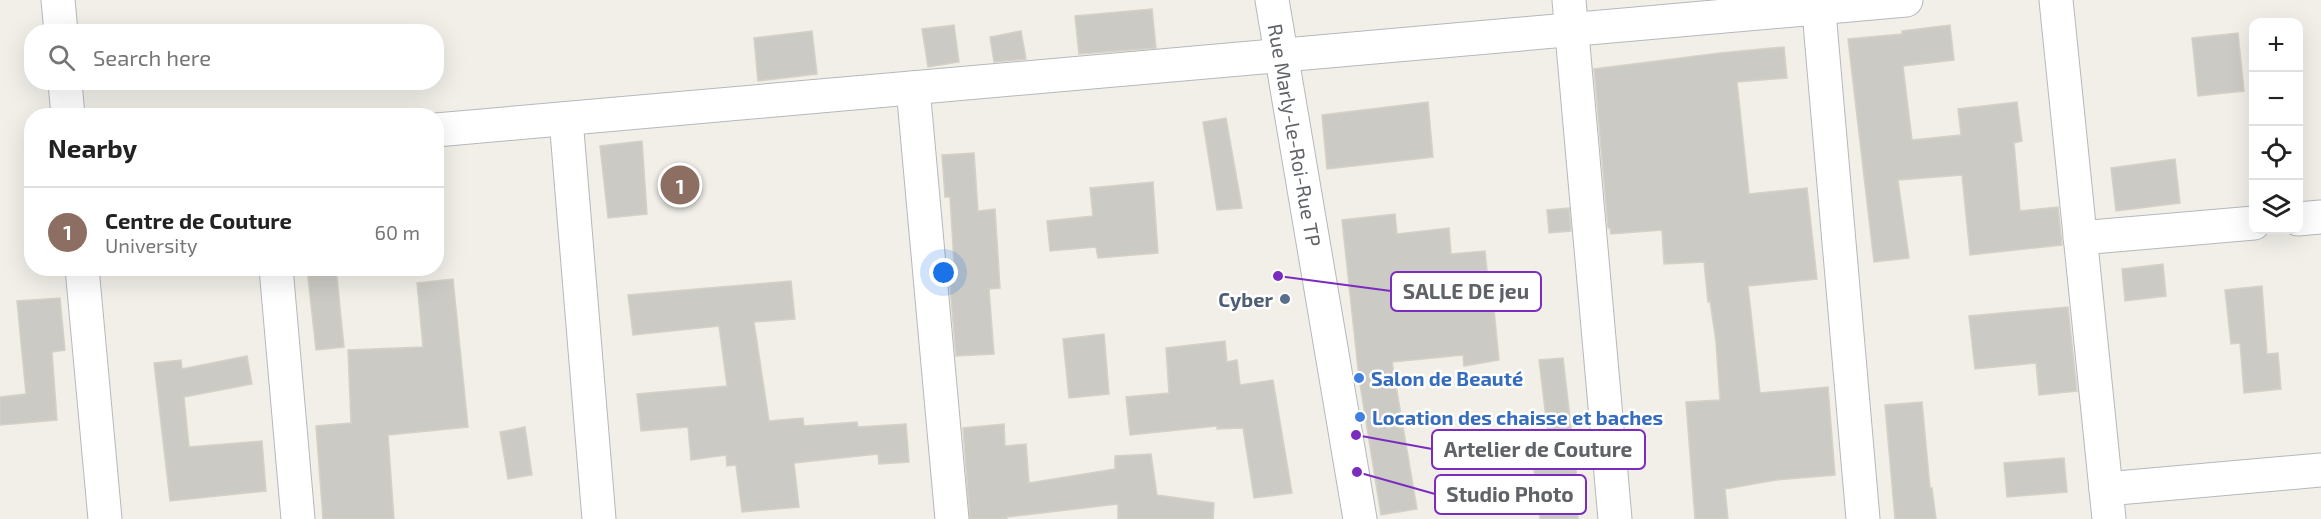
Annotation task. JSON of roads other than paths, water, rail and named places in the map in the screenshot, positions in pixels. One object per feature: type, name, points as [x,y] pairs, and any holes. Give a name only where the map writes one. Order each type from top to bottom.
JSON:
[{"type":"street","points":[[58,0],[60,24]]},
{"type":"street","name":"Rue Marly-le-Roi-Rue TP","points":[[1272,0],[1360,519]]},
{"type":"street","points":[[444,129],[1281,55],[1570,15],[1906,0]]},
{"type":"street","points":[[2056,0],[2107,504],[2321,470]]},
{"type":"street","points":[[1818,4],[1863,519]]},
{"type":"street","points":[[1570,15],[1615,519]]},
{"type":"street","points":[[913,88],[952,519]]},
{"type":"street","points":[[66,90],[67,108]]},
{"type":"street","points":[[566,119],[599,519]]},
{"type":"street","points":[[2303,219],[2321,217]]},
{"type":"street","points":[[2080,238],[2249,223]]},
{"type":"street","points":[[83,276],[105,519]]},
{"type":"street","points":[[277,276],[298,519]]},
{"type":"place","name":"Centre de Couture","points":[[680,185]]},
{"type":"place","name":"SALLE DE jeu","points":[[1278,276]]},
{"type":"place","name":"Cyber","points":[[1285,299]]},
{"type":"place","name":"Salon de Beauté","points":[[1359,378]]},
{"type":"place","name":"Location des chaisse et baches","points":[[1360,417]]},
{"type":"place","name":"Artelier de Couture","points":[[1356,435]]},
{"type":"place","name":"Studio Photo","points":[[1357,472]]}]
